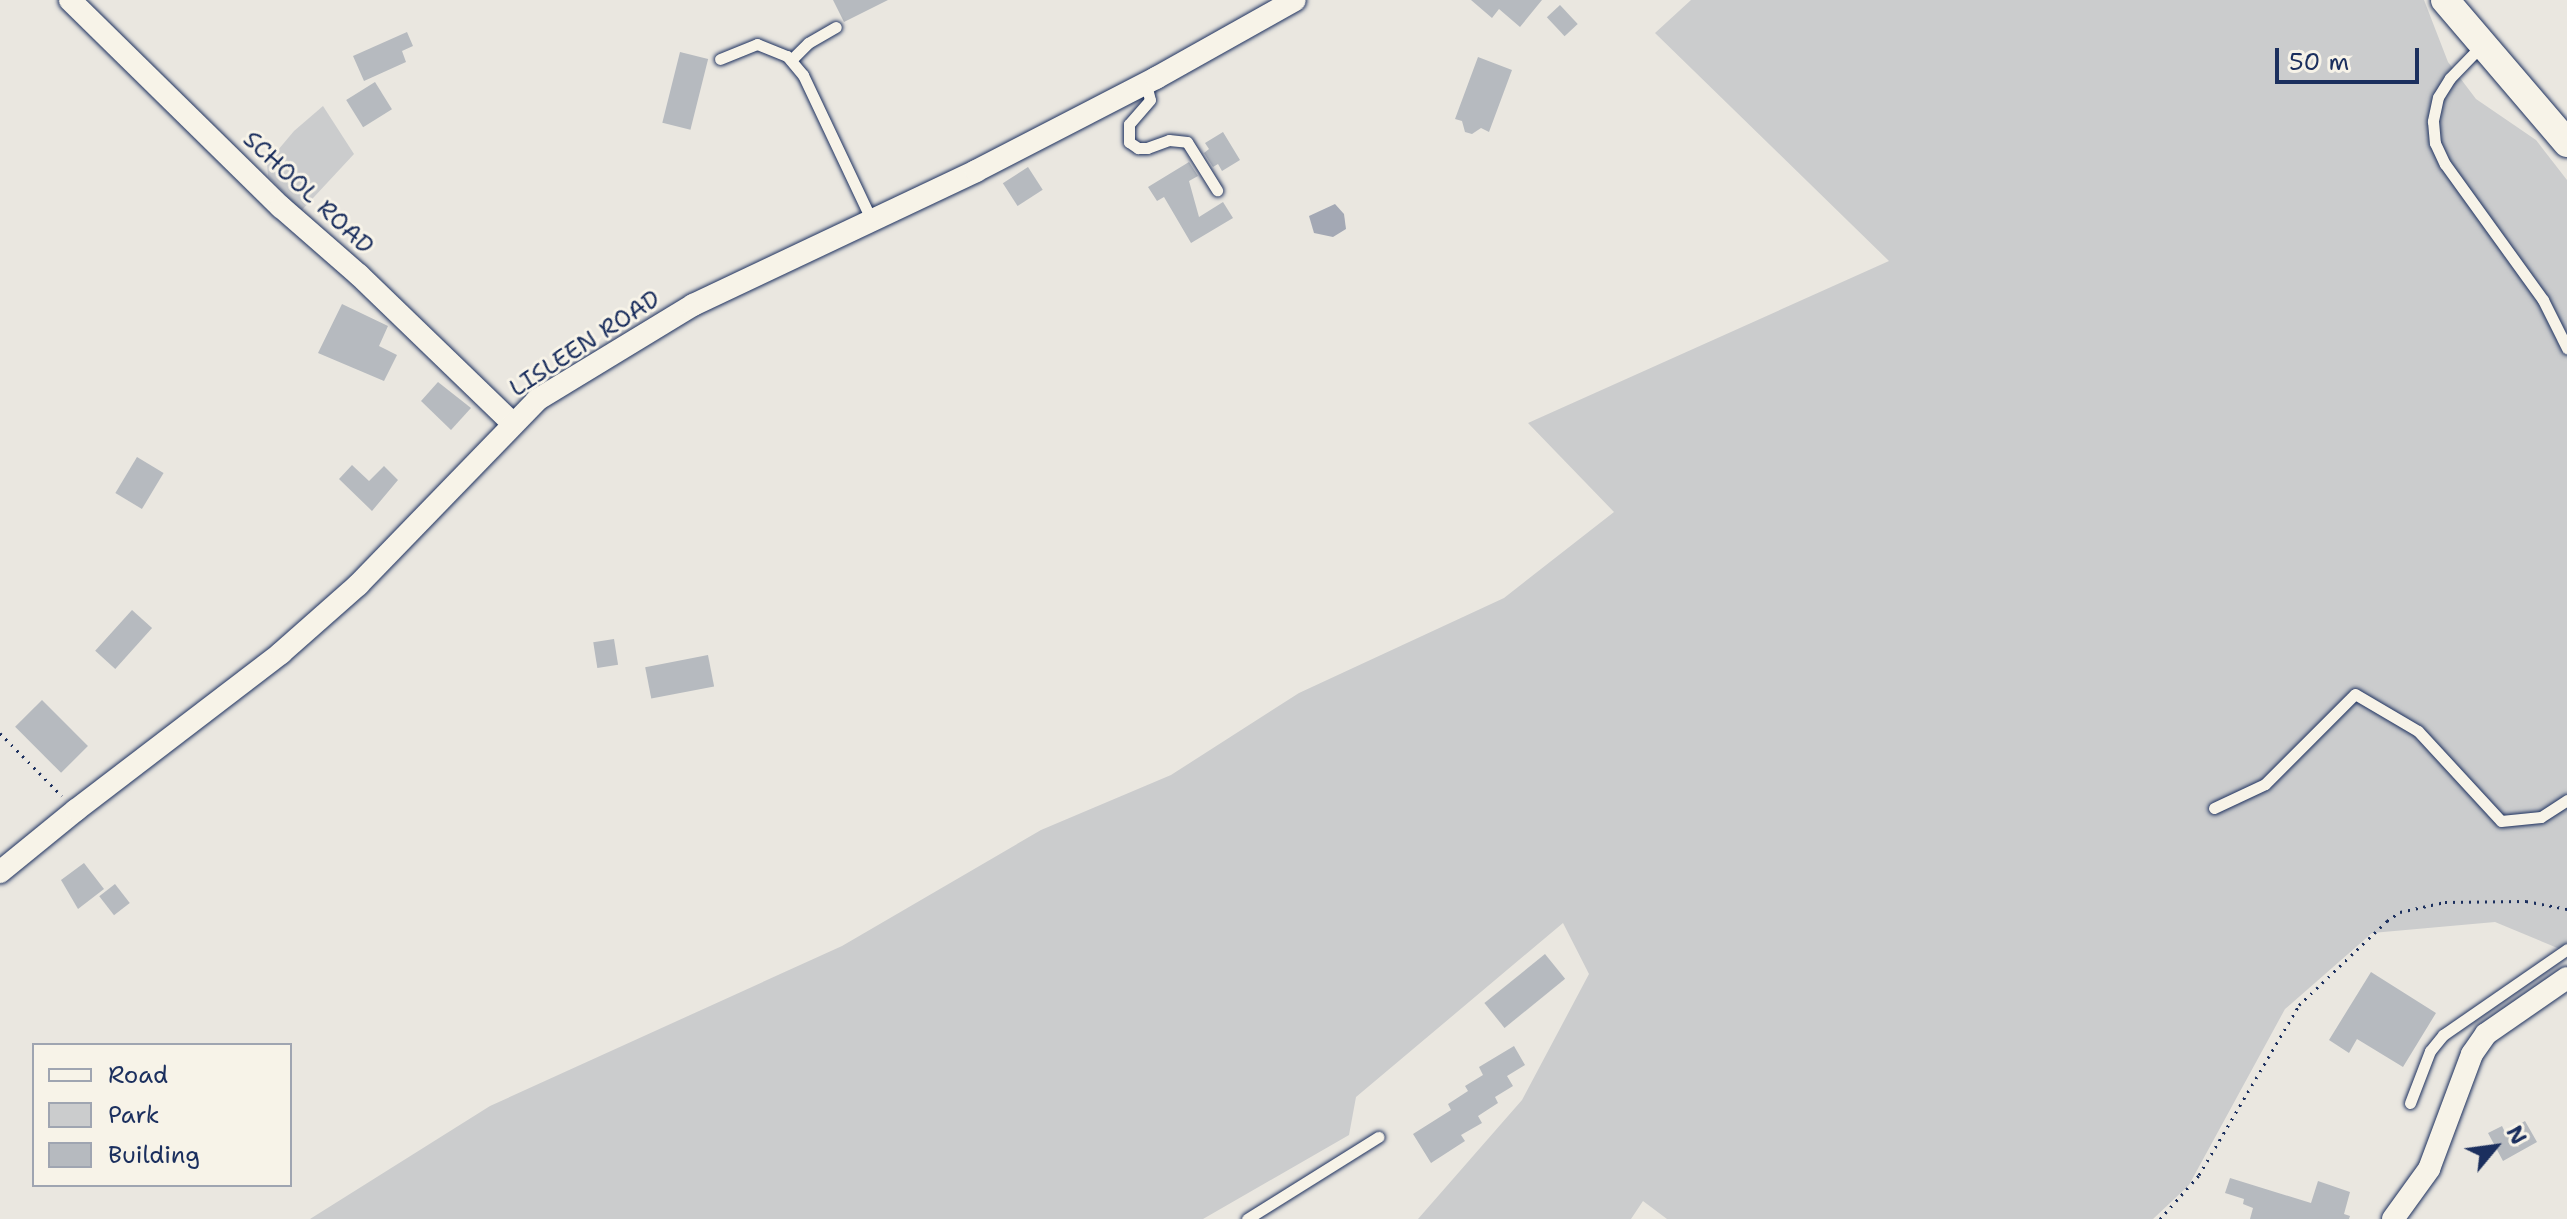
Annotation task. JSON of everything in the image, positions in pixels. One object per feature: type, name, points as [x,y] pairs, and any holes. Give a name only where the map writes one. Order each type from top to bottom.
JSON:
[{"type":"street","name":"SCHOOL ROAD","points":[[70,0],[281,207],[359,275],[512,423]]},
{"type":"street","name":"LISLEEN ROAD","points":[[0,872],[314,624],[358,585],[537,400],[693,305],[872,221],[1146,84],[1295,0]]},
{"type":"street","points":[[2445,0],[2481,46],[2567,143]]},
{"type":"street","points":[[2393,1219],[2429,1169],[2472,1054],[2486,1034],[2567,978]]},
{"type":"lane","points":[[791,60],[808,43],[836,27]]},
{"type":"lane","points":[[720,59],[757,44],[791,60],[803,75],[872,221]]},
{"type":"lane","points":[[2481,46],[2438,97],[2433,121],[2435,143],[2445,164],[2543,300],[2567,348]]},
{"type":"lane","points":[[1146,84],[1150,100],[1129,124],[1129,142],[1138,148],[1169,140],[1187,142],[1217,190]]},
{"type":"lane","points":[[2214,808],[2265,784],[2355,694],[2418,731],[2501,821],[2541,817],[2567,800]]},
{"type":"lane","points":[[2410,1103],[2430,1051],[2443,1035],[2567,949]]},
{"type":"lane","points":[[1247,1219],[1378,1137]]},
{"type":"path","points":[[0,733],[76,810]]},
{"type":"path","points":[[2160,1219],[2208,1162],[2299,1005],[2387,921],[2400,912],[2420,905],[2445,902],[2526,901],[2567,909]]},
{"type":"green space","points":[[1691,0],[2424,0],[2448,62],[2476,99],[2536,140],[2567,180],[2567,952],[2495,922],[2372,933],[2285,1009],[2189,1185],[2153,1219],[1667,1219],[1643,1201],[1631,1219],[1418,1219],[1522,1100],[1589,974],[1563,923],[1356,1097],[1349,1135],[1203,1219],[310,1219],[490,1106],[842,946],[1041,830],[1171,775],[1299,693],[1504,598],[1614,512],[1528,423],[1889,261],[1655,33]]},
{"type":"green space","points":[[323,106],[354,154],[301,211],[268,176],[267,163],[294,131]]},
{"type":"shaded area","points":[[1335,204],[1344,214],[1346,229],[1333,237],[1314,233],[1309,216]]},
{"type":"building","points":[[833,0],[888,0],[844,22]]},
{"type":"building","points":[[1471,0],[1542,0],[1520,27],[1499,9],[1492,18]]},
{"type":"building","points":[[1560,5],[1578,24],[1565,36],[1547,17]]},
{"type":"building","points":[[407,32],[413,46],[402,51],[406,62],[364,81],[353,56]]},
{"type":"building","points":[[680,52],[708,59],[690,130],[662,123]]},
{"type":"building","points":[[1478,57],[1512,70],[1489,132],[1481,128],[1472,134],[1465,132],[1462,121],[1455,119]]},
{"type":"building","points":[[375,82],[392,109],[363,127],[346,100]]},
{"type":"building","points":[[1223,132],[1240,160],[1222,171],[1218,164],[1213,167],[1204,153],[1209,149],[1205,143]]},
{"type":"building","points":[[1189,162],[1198,176],[1189,181],[1199,217],[1223,202],[1233,218],[1191,243],[1164,197],[1157,201],[1148,187]]},
{"type":"building","points":[[1028,167],[1043,190],[1018,206],[1003,183]]},
{"type":"building","points":[[342,304],[388,326],[379,346],[397,355],[384,381],[318,353]]},
{"type":"building","points":[[438,382],[471,408],[451,430],[421,401]]},
{"type":"building","points":[[137,457],[164,473],[142,509],[115,493]]},
{"type":"building","points":[[352,465],[369,481],[384,466],[398,480],[372,511],[339,479]]},
{"type":"building","points":[[132,610],[152,628],[115,669],[95,651]]},
{"type":"building","points":[[614,639],[618,665],[597,668],[593,642]]},
{"type":"building","points":[[708,655],[714,686],[651,699],[645,667]]},
{"type":"building","points":[[42,700],[88,746],[61,773],[15,727]]},
{"type":"building","points":[[84,863],[104,889],[78,909],[61,880]]},
{"type":"building","points":[[115,884],[130,903],[114,915],[99,896]]},
{"type":"building","points":[[1545,954],[1565,979],[1505,1028],[1484,1003]]},
{"type":"building","points":[[2371,972],[2436,1013],[2403,1067],[2357,1039],[2349,1053],[2329,1040]]},
{"type":"building","points":[[1514,1046],[1525,1065],[1507,1076],[1513,1086],[1495,1097],[1498,1103],[1478,1116],[1482,1123],[1461,1135],[1465,1141],[1431,1163],[1413,1134],[1451,1110],[1448,1104],[1468,1091],[1465,1086],[1483,1075],[1479,1067]]},
{"type":"building","points":[[2525,1121],[2537,1142],[2503,1161],[2488,1133],[2502,1126],[2505,1132]]},
{"type":"building","points":[[2230,1178],[2311,1203],[2318,1181],[2350,1192],[2344,1214],[2350,1216],[2349,1219],[2250,1219],[2253,1208],[2243,1204],[2244,1199],[2225,1193]]}]
